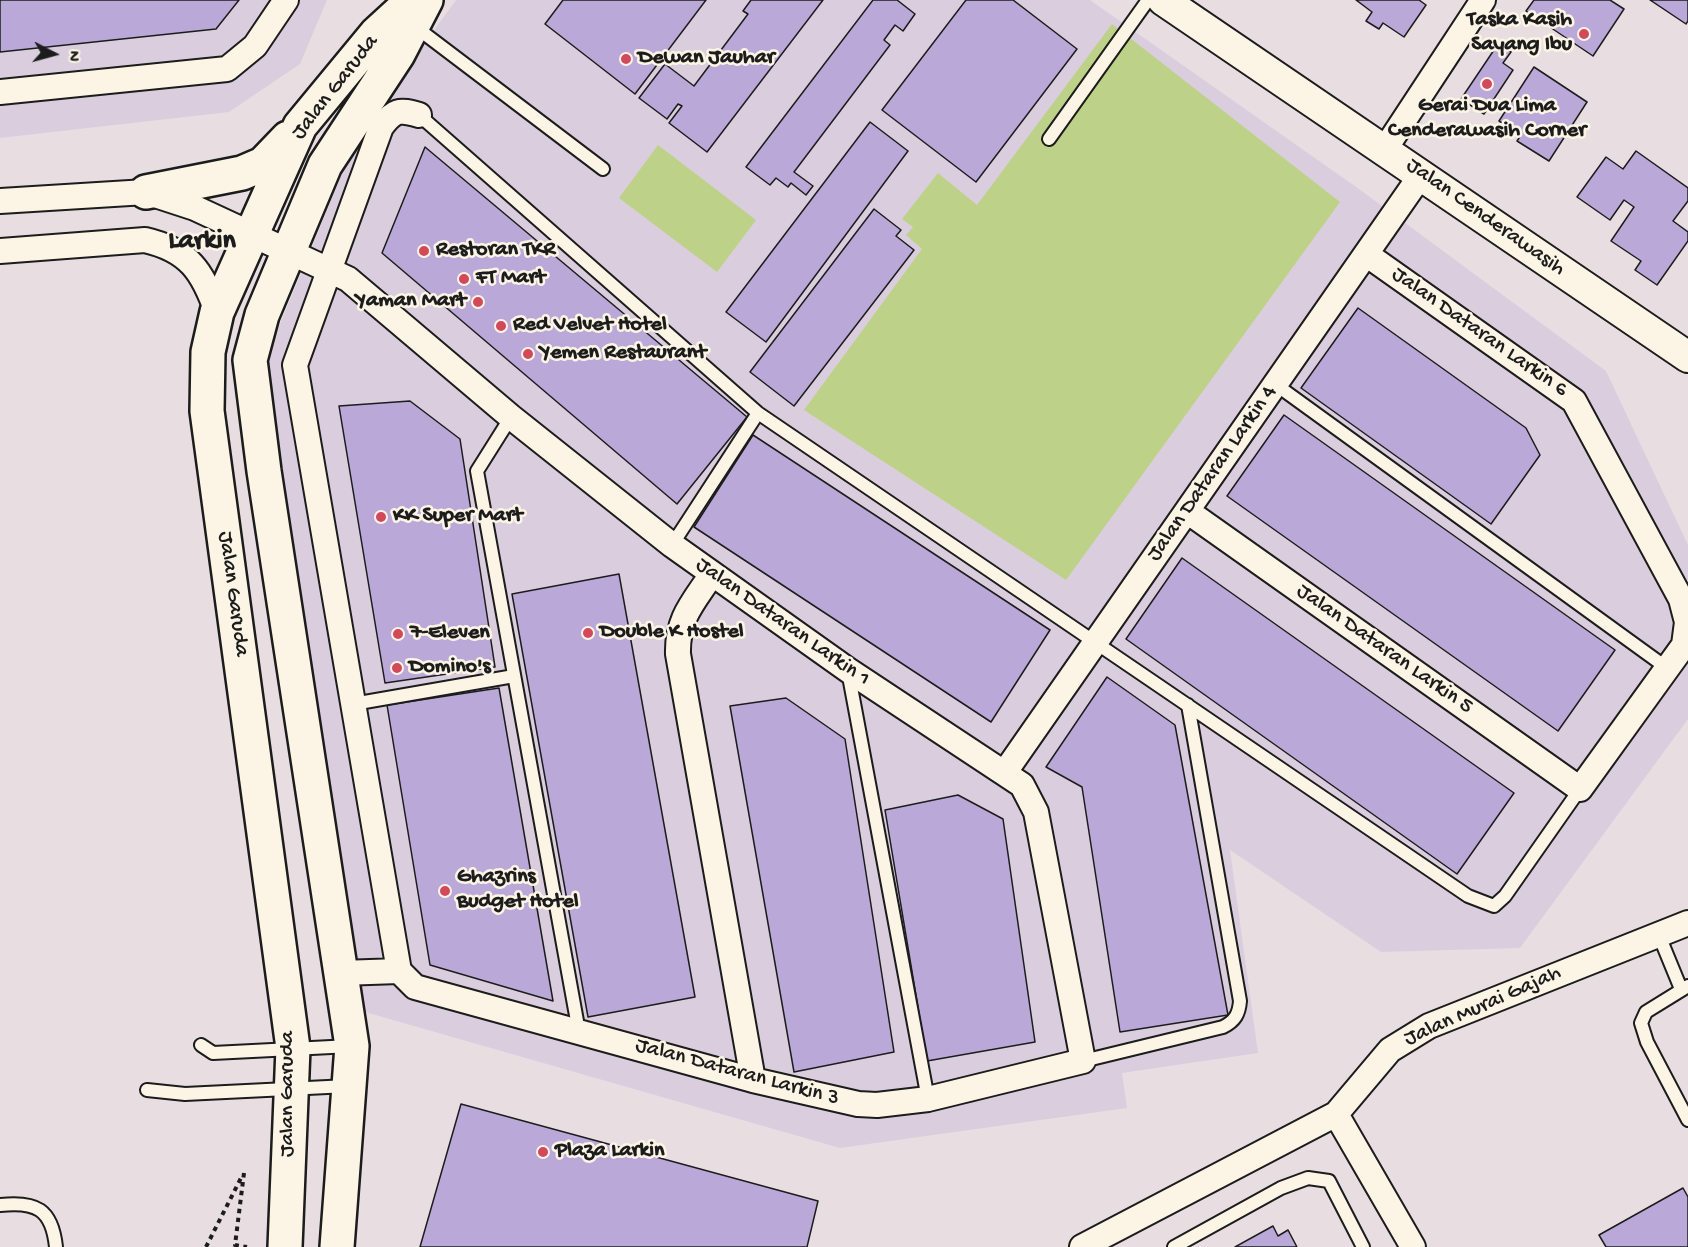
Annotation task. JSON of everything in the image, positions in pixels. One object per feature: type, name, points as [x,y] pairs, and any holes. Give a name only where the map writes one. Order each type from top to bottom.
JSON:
[{"type":"main road","name":"Jalan Garuda","points":[[285,1247],[294,1048],[207,411],[208,352],[217,312],[300,126],[376,34],[413,10]]},
{"type":"main road","name":"Jalan Garuda","points":[[337,1247],[352,1046],[264,471],[250,360],[262,315],[325,165],[398,54],[413,10]]},
{"type":"main road","points":[[146,192],[242,174],[263,164],[300,126]]},
{"type":"street","points":[[0,92],[227,69],[255,46],[286,0]]},
{"type":"street","name":"Jalan Cenderawasih","points":[[1163,0],[1688,357]]},
{"type":"street","points":[[1385,149],[1483,0]]},
{"type":"street","points":[[342,973],[399,971],[295,365],[381,127],[391,114],[400,110],[419,115]]},
{"type":"street","name":"Jalan Dataran Larkin 4","points":[[1005,772],[1421,175]]},
{"type":"street","points":[[0,201],[146,192]]},
{"type":"street","name":"Jalan Dataran Larkin 1","points":[[146,192],[195,208],[330,270],[364,291],[511,417],[672,545],[848,670],[1022,785],[1036,812],[1083,1061]]},
{"type":"street","points":[[0,250],[145,240],[158,243],[195,266],[208,286],[217,312]]},
{"type":"street","name":"Jalan Dataran Larkin 6","points":[[1366,254],[1574,400],[1681,599],[1688,622],[1684,645],[1667,668]]},
{"type":"street","name":"Jalan Dataran Larkin 5","points":[[1187,511],[1580,789]]},
{"type":"street","points":[[712,574],[684,617],[677,633],[678,654],[753,1080]]},
{"type":"street","points":[[1580,789],[1667,668]]},
{"type":"street","name":"Jalan Murai Gajah","points":[[1082,1247],[1336,1114],[1390,1050],[1429,1026],[1688,923]]},
{"type":"street","name":"Jalan Dataran Larkin 3","points":[[399,971],[415,987],[753,1080],[858,1104],[877,1105],[928,1099],[1083,1061]]},
{"type":"street","points":[[1336,1114],[1413,1247]]},
{"type":"lane","points":[[1050,139],[1148,0]]},
{"type":"lane","points":[[413,10],[603,169]]},
{"type":"lane","points":[[419,115],[758,413],[1468,896],[1494,906],[1505,896],[1580,789]]},
{"type":"lane","points":[[1275,384],[1667,668]]},
{"type":"lane","points":[[672,545],[758,413]]},
{"type":"lane","points":[[511,417],[477,471],[579,1032]]},
{"type":"lane","points":[[848,670],[928,1099]]},
{"type":"lane","points":[[353,704],[514,676]]},
{"type":"lane","points":[[1083,1061],[1223,1027],[1233,1022],[1239,1012],[1240,1001],[1188,705]]},
{"type":"lane","points":[[1658,933],[1684,988],[1646,1012],[1641,1023],[1647,1042],[1688,1120]]},
{"type":"lane","points":[[201,1045],[213,1053],[352,1046]]},
{"type":"lane","points":[[147,1090],[185,1094],[349,1086]]},
{"type":"lane","points":[[1174,1247],[1281,1188],[1308,1178],[1329,1181],[1363,1247]]},
{"type":"lane","points":[[0,1205],[23,1202],[43,1211],[54,1227],[56,1247]]},
{"type":"path","points":[[206,1247],[244,1173],[235,1245],[247,1247]]},
{"type":"shaded area","points":[[0,0],[327,0],[300,64],[229,112],[0,138]]},
{"type":"shaded area","points":[[456,0],[1090,0],[1359,189],[1606,371],[1688,545],[1688,719],[1520,948],[1381,952],[1230,850],[1258,1053],[1122,1073],[1127,1108],[840,1148],[358,1010],[266,358],[358,135]]},
{"type":"green space","points":[[1112,24],[1340,202],[1066,580],[804,410],[922,249],[906,235],[913,227],[902,219],[938,173],[977,205]]},
{"type":"green space","points":[[658,145],[756,220],[717,272],[619,198]]},
{"type":"building","points":[[0,0],[239,0],[216,29],[0,52]]},
{"type":"building","name":"Dewan Jauhar","points":[[563,0],[706,0],[635,94],[545,24]]},
{"type":"building","points":[[751,0],[823,0],[707,152],[669,123],[682,106],[678,104],[667,119],[639,98],[665,64],[694,86],[748,14],[743,11]]},
{"type":"building","points":[[873,0],[897,0],[915,14],[903,31],[895,25],[884,40],[890,45],[794,172],[813,186],[806,195],[791,183],[788,187],[776,178],[770,185],[746,167]]},
{"type":"building","points":[[966,0],[1013,0],[1077,49],[976,182],[882,110]]},
{"type":"building","points":[[1356,0],[1419,0],[1426,5],[1404,37],[1383,23],[1379,29],[1366,21],[1372,12]]},
{"type":"building","name":"Taska Kasih Sayang Ibu","points":[[1534,0],[1610,0],[1624,9],[1593,56],[1526,11]]},
{"type":"building","points":[[1650,0],[1688,0],[1688,21],[1686,24]]},
{"type":"building","name":"Gerai Dua Lima Cenderawasih Corner","points":[[1498,44],[1511,52],[1503,63],[1513,70],[1484,114],[1461,99]]},
{"type":"building","points":[[1534,67],[1587,102],[1549,161],[1517,141],[1521,135],[1499,121]]},
{"type":"building","points":[[870,122],[908,151],[766,342],[726,312]]},
{"type":"building","points":[[425,147],[747,417],[677,504],[382,253]]},
{"type":"building","points":[[1636,151],[1688,188],[1688,201],[1673,221],[1688,232],[1688,241],[1657,285],[1635,270],[1641,261],[1611,241],[1634,207],[1624,200],[1610,220],[1577,197],[1606,157],[1623,169]]},
{"type":"building","points":[[874,209],[901,230],[896,236],[914,250],[794,406],[750,372]]},
{"type":"building","points":[[1358,308],[1526,428],[1540,455],[1491,524],[1301,388]]},
{"type":"building","points":[[410,401],[460,439],[495,667],[385,683],[339,406]]},
{"type":"building","points":[[1284,415],[1615,650],[1558,731],[1227,496]]},
{"type":"building","points":[[753,435],[1050,630],[991,722],[694,527]]},
{"type":"building","points":[[1182,558],[1514,793],[1457,874],[1126,639]]},
{"type":"building","points":[[619,574],[695,997],[588,1017],[512,594]]},
{"type":"building","points":[[1107,677],[1175,725],[1228,1015],[1120,1032],[1082,787],[1046,767]]},
{"type":"building","points":[[499,688],[553,1001],[430,965],[387,705]]},
{"type":"building","points":[[786,698],[845,739],[894,1052],[794,1072],[730,706]]},
{"type":"building","points":[[958,795],[1003,819],[1035,1042],[927,1061],[885,810]]},
{"type":"building","name":"Plaza Larkin","points":[[461,1104],[818,1201],[807,1247],[420,1247]]},
{"type":"building","points":[[1683,1188],[1688,1197],[1688,1247],[1606,1247],[1599,1235]]},
{"type":"building","points":[[1273,1226],[1278,1236],[1288,1230],[1297,1247],[1235,1247]]},
{"type":"place","name":"Taska Kasih Sayang Ibu","points":[[1584,34]]},
{"type":"place","name":"Dewan Jauhar","points":[[626,59]]},
{"type":"place","name":"Gerai Dua Lima Cenderawasih Corner","points":[[1487,84]]},
{"type":"place","name":"Restoran TKR","points":[[424,251]]},
{"type":"place","name":"FT Mart","points":[[464,279]]},
{"type":"place","name":"Yaman Mart","points":[[478,302]]},
{"type":"place","name":"Red Velvet Hotel","points":[[501,326]]},
{"type":"place","name":"Yemen Restaurant","points":[[528,354]]},
{"type":"place","name":"KK Super Mart","points":[[381,517]]},
{"type":"place","name":"Double K Hostel","points":[[588,633]]},
{"type":"place","name":"7-Eleven","points":[[398,634]]},
{"type":"place","name":"Domino's","points":[[397,668]]},
{"type":"place","name":"Ghazrins Budget Hotel","points":[[445,891]]},
{"type":"place","name":"Plaza Larkin","points":[[543,1152]]},
{"type":"district","name":"Larkin","points":[[202,243]]}]
